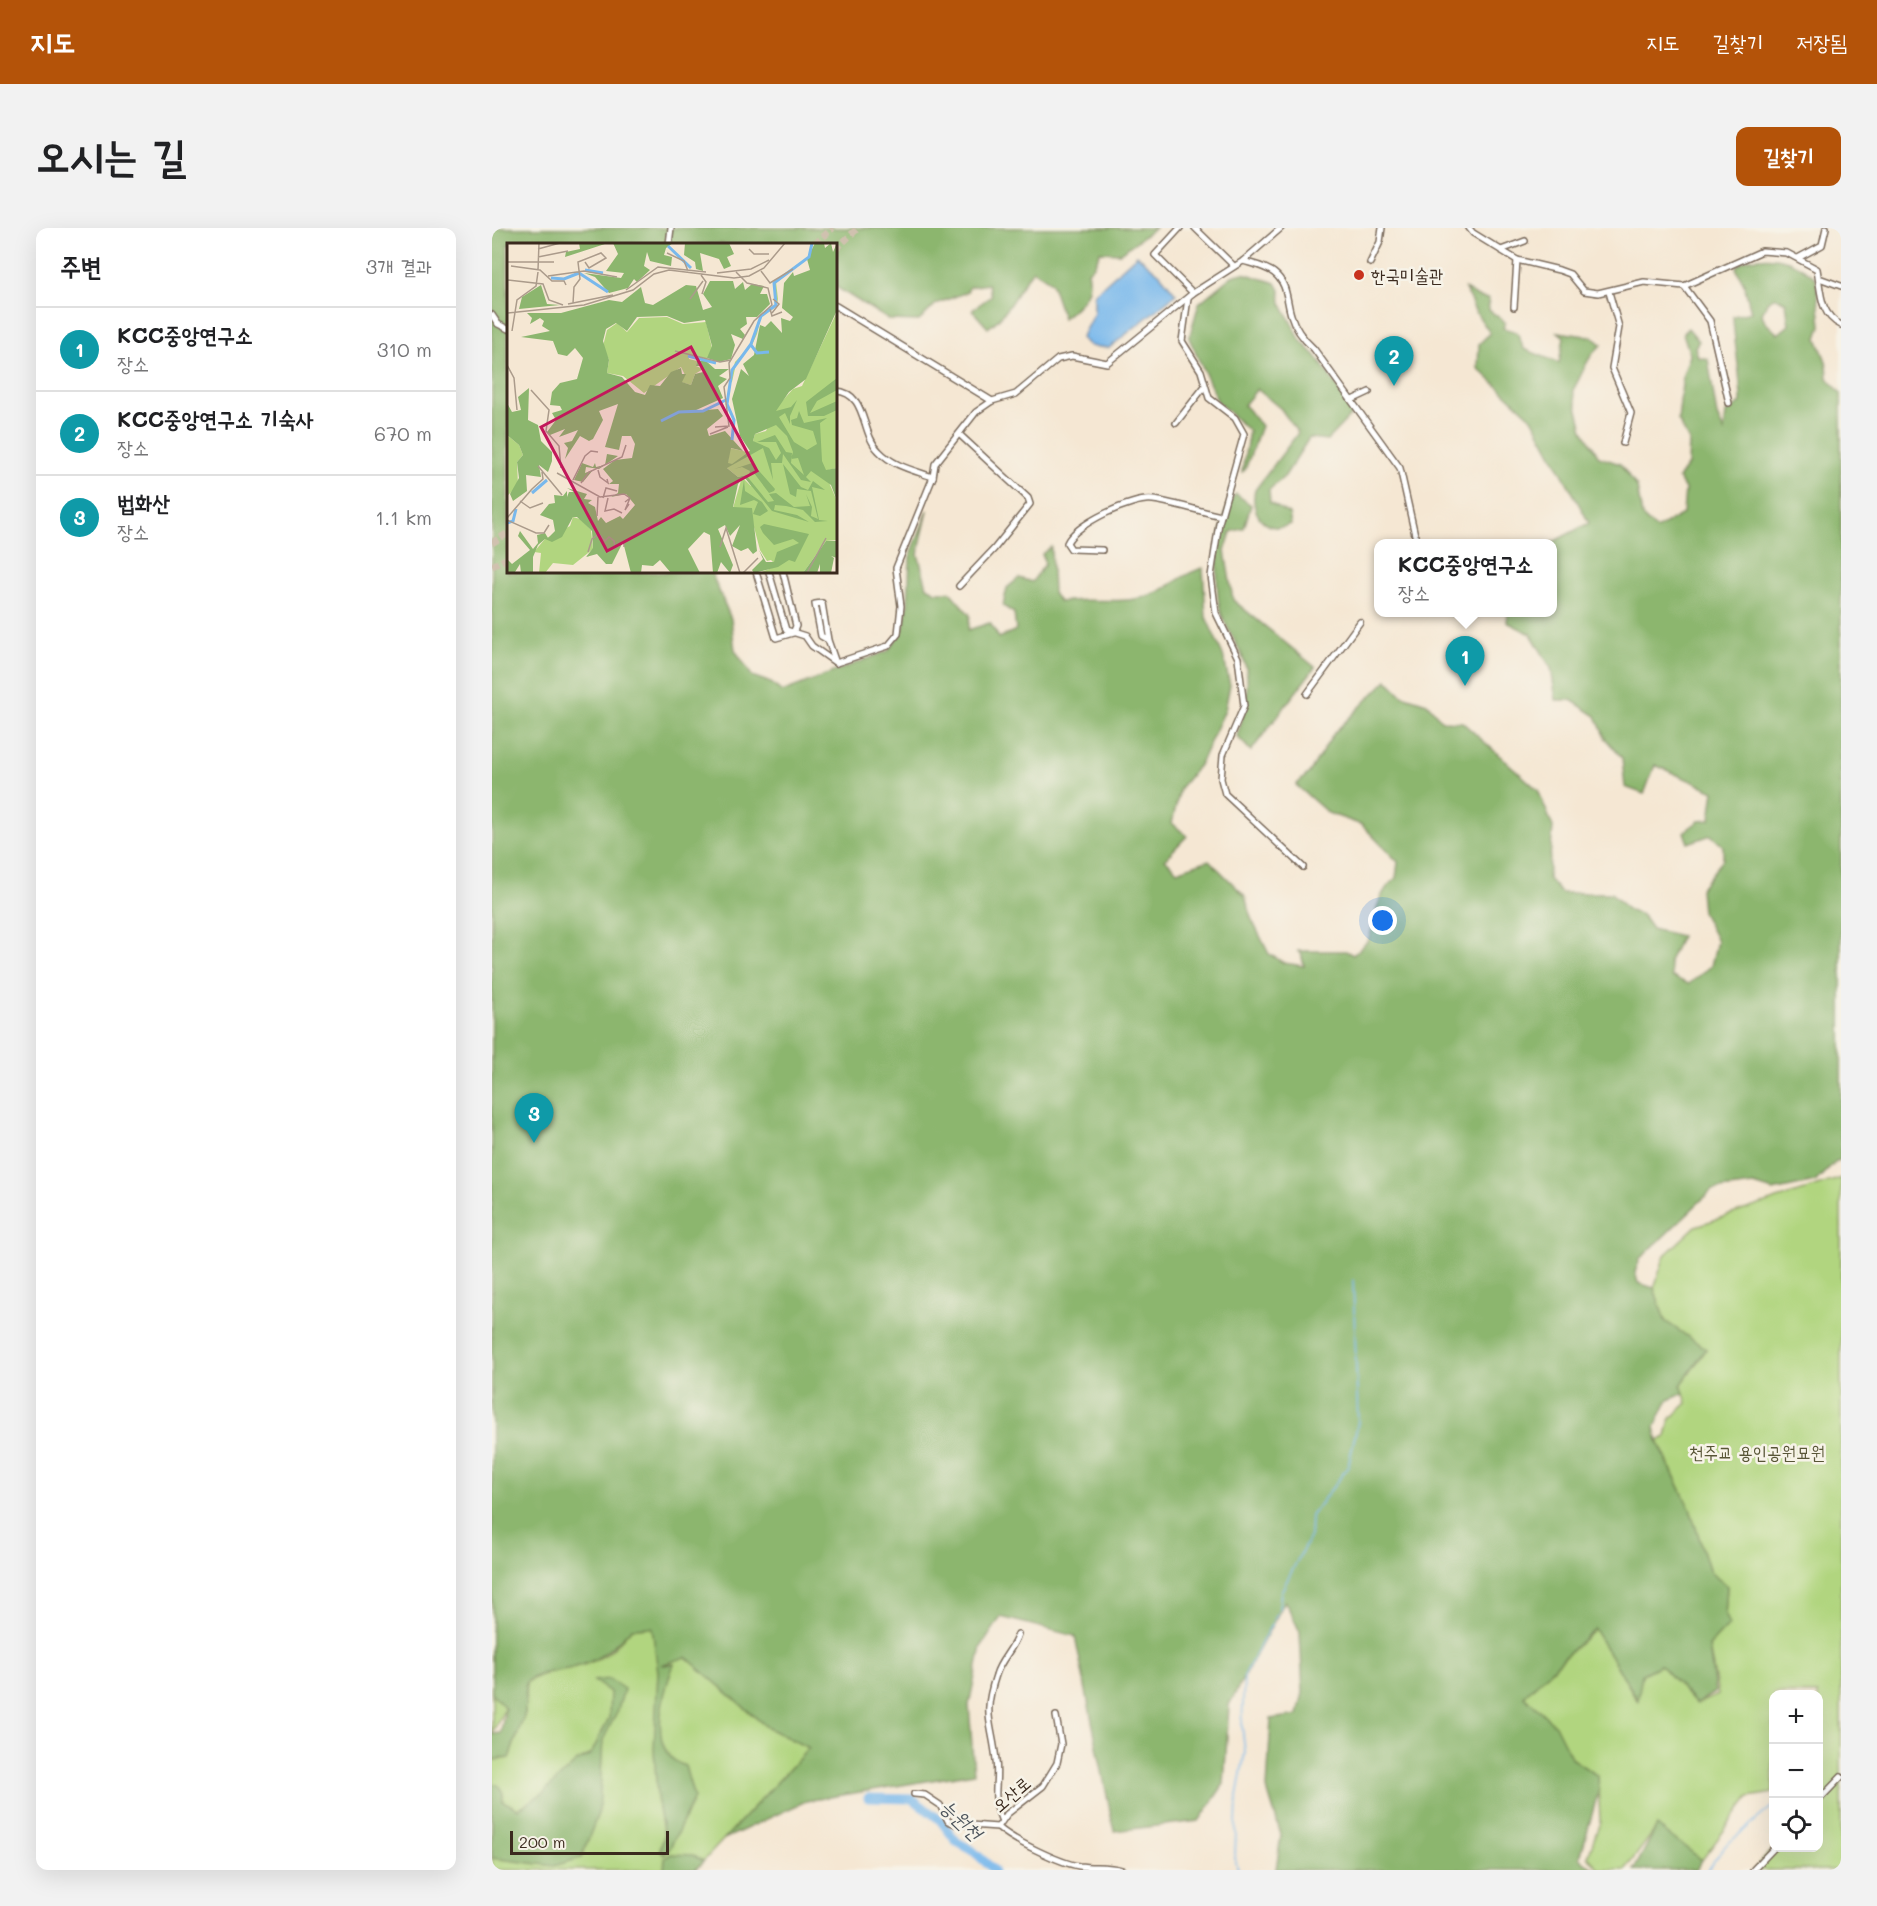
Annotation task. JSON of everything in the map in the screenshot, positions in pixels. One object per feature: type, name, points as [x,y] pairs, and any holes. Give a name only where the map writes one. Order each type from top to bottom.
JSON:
[{"type":"street","points":[[669,243],[671,228]]},
{"type":"street","points":[[1180,228],[1155,255],[1191,295]]},
{"type":"street","points":[[1195,228],[1234,266]]},
{"type":"street","points":[[836,663],[888,646],[898,634],[901,606],[896,568],[933,477],[935,464],[976,412],[992,401],[1016,394],[1058,359],[1072,356],[1107,363],[1191,295],[1243,261],[1281,228]]},
{"type":"street","points":[[1370,263],[1380,242],[1382,228]]},
{"type":"street","points":[[1469,228],[1517,260],[1570,274],[1584,291],[1598,294],[1644,282],[1684,286],[1762,250],[1787,253],[1817,269],[1824,311],[1832,321],[1841,325]]},
{"type":"street","points":[[1798,258],[1822,245],[1826,228]]},
{"type":"street","points":[[1501,250],[1525,241]]},
{"type":"street","points":[[1514,307],[1517,260]]},
{"type":"street","points":[[1243,261],[1264,267],[1280,280],[1287,292],[1291,316],[1299,334],[1314,349],[1400,468],[1416,539]]},
{"type":"street","points":[[1819,278],[1841,286]]},
{"type":"street","points":[[1684,286],[1710,321],[1729,404]]},
{"type":"street","points":[[1609,292],[1619,327],[1612,368],[1631,413],[1623,443]]},
{"type":"street","points":[[1191,295],[1182,341],[1201,371],[1209,398],[1235,418],[1244,434],[1221,516],[1211,576],[1216,613],[1238,658],[1244,706],[1223,755],[1221,779],[1226,794],[1303,867]]},
{"type":"street","points":[[837,307],[992,401]]},
{"type":"street","points":[[492,315],[498,324],[507,328]]},
{"type":"street","points":[[1176,423],[1205,386]]},
{"type":"street","points":[[837,391],[846,393],[856,400],[872,441],[890,462],[933,477]]},
{"type":"street","points":[[1352,400],[1369,392]]},
{"type":"street","points":[[959,434],[1028,498],[1030,504],[994,549],[959,586]]},
{"type":"street","points":[[1102,550],[1078,551],[1071,549],[1067,543],[1076,531],[1095,518],[1150,499],[1221,516]]},
{"type":"street","points":[[756,573],[776,638],[793,633]]},
{"type":"street","points":[[769,573],[786,630],[805,636],[812,646],[836,663]]},
{"type":"street","points":[[783,573],[796,626],[793,633]]},
{"type":"street","points":[[828,640],[820,636],[815,604],[822,603],[828,640],[836,663]]},
{"type":"street","points":[[1307,694],[1360,622]]},
{"type":"street","points":[[1001,1819],[994,1802],[996,1762],[987,1707],[997,1671],[1010,1654],[1018,1635]]},
{"type":"street","name":"오산로","points":[[998,1827],[1001,1819],[1043,1786],[1057,1763],[1061,1744],[1056,1716]]},
{"type":"street","points":[[1821,1798],[1841,1777]]},
{"type":"street","name":"오산로","points":[[914,1794],[925,1795],[940,1805],[948,1821],[956,1824],[998,1827],[1046,1855],[1078,1866],[1122,1870]]},
{"type":"street","points":[[1753,1870],[1770,1852]]},
{"type":"green space","points":[[492,228],[1155,228],[1120,253],[1100,252],[1094,266],[1088,271],[1087,293],[1063,318],[1051,282],[1033,270],[1007,308],[988,328],[972,310],[991,296],[988,284],[969,287],[967,292],[936,304],[919,321],[889,320],[837,288],[837,243],[507,243],[507,573],[711,573],[731,619],[735,650],[752,676],[771,683],[782,692],[888,651],[903,630],[908,604],[910,557],[928,510],[918,554],[927,587],[936,592],[950,592],[970,615],[968,630],[990,623],[999,638],[1016,630],[1014,613],[1003,606],[1007,588],[1019,578],[1032,582],[1045,564],[1042,554],[1051,547],[1053,593],[1059,602],[1137,599],[1162,590],[1195,570],[1203,568],[1206,617],[1223,655],[1230,685],[1225,710],[1200,764],[1180,788],[1172,823],[1187,836],[1165,859],[1177,871],[1209,860],[1245,896],[1251,918],[1269,954],[1284,963],[1304,966],[1301,953],[1297,951],[1346,951],[1353,955],[1368,940],[1380,899],[1396,878],[1398,862],[1362,825],[1328,813],[1296,785],[1309,773],[1334,733],[1387,680],[1402,695],[1427,703],[1442,721],[1462,722],[1538,790],[1553,827],[1548,878],[1561,893],[1611,893],[1628,910],[1642,915],[1652,929],[1681,936],[1669,961],[1672,977],[1689,984],[1711,966],[1717,941],[1702,912],[1700,889],[1723,859],[1723,846],[1711,835],[1688,843],[1684,832],[1699,821],[1710,820],[1714,791],[1655,765],[1644,794],[1625,787],[1622,758],[1605,738],[1596,716],[1571,700],[1556,700],[1551,668],[1531,634],[1507,622],[1508,617],[1557,617],[1557,540],[1589,523],[1532,418],[1478,368],[1479,344],[1490,333],[1475,311],[1465,289],[1478,297],[1488,299],[1489,310],[1505,322],[1503,328],[1517,332],[1524,349],[1559,363],[1564,337],[1558,332],[1592,337],[1602,345],[1589,359],[1573,390],[1583,430],[1599,457],[1620,464],[1637,487],[1642,516],[1656,529],[1683,514],[1685,489],[1678,478],[1688,465],[1689,441],[1678,420],[1683,375],[1690,355],[1683,333],[1688,328],[1699,341],[1695,347],[1698,357],[1708,359],[1717,416],[1724,431],[1726,413],[1741,403],[1733,316],[1751,312],[1744,284],[1736,268],[1748,259],[1766,257],[1782,259],[1796,264],[1816,278],[1821,326],[1817,338],[1827,364],[1828,378],[1841,394],[1841,1160],[1836,1161],[1815,1182],[1773,1191],[1754,1185],[1712,1190],[1640,1259],[1635,1272],[1638,1283],[1654,1288],[1665,1321],[1706,1349],[1681,1385],[1684,1393],[1667,1401],[1655,1427],[1658,1442],[1690,1509],[1710,1572],[1727,1586],[1725,1616],[1729,1625],[1709,1646],[1715,1692],[1696,1704],[1660,1665],[1642,1674],[1638,1700],[1594,1629],[1524,1696],[1555,1725],[1572,1759],[1598,1776],[1599,1789],[1580,1858],[1595,1870],[1276,1870],[1281,1835],[1267,1789],[1271,1719],[1298,1715],[1303,1693],[1300,1632],[1285,1601],[1229,1705],[1224,1784],[1199,1821],[1114,1831],[1075,1636],[1001,1617],[981,1647],[969,1705],[974,1773],[806,1801],[724,1839],[809,1748],[768,1728],[686,1657],[661,1665],[674,1664],[662,1706],[661,1736],[665,1749],[673,1759],[685,1766],[694,1798],[670,1848],[664,1855],[660,1849],[664,1836],[657,1798],[654,1749],[658,1672],[652,1627],[632,1628],[595,1660],[572,1668],[546,1673],[526,1682],[525,1713],[509,1758],[492,1760],[492,1734],[501,1733],[505,1708],[492,1693]],"holes":[[[1775,297],[1786,302],[1789,325],[1778,334],[1765,322],[1762,314],[1767,302]]]},
{"type":"green space","points":[[1243,273],[1276,283],[1280,290],[1281,303],[1301,341],[1316,356],[1354,412],[1327,440],[1309,438],[1285,476],[1269,490],[1270,503],[1289,514],[1291,524],[1283,527],[1268,525],[1262,521],[1255,507],[1255,490],[1298,433],[1281,409],[1257,389],[1244,405],[1261,426],[1245,470],[1242,472],[1249,431],[1218,402],[1189,338],[1199,303],[1232,276]]},
{"type":"green space","points":[[1236,494],[1251,505],[1244,528],[1231,532],[1225,551],[1233,600],[1315,667],[1251,751],[1237,736],[1246,703],[1246,668],[1241,653],[1222,617],[1217,583],[1221,532],[1230,503]]},
{"type":"green space","name":"천주교 용인공원묘원","points":[[1841,1178],[1841,1870],[1753,1870],[1770,1852],[1823,1852],[1823,1690],[1769,1690],[1769,1794],[1749,1797],[1702,1860],[1657,1827],[1625,1870],[1599,1870],[1588,1856],[1600,1822],[1598,1776],[1569,1758],[1524,1696],[1595,1629],[1637,1700],[1642,1674],[1660,1665],[1696,1704],[1718,1695],[1709,1646],[1728,1625],[1725,1616],[1727,1586],[1710,1573],[1690,1509],[1658,1441],[1666,1437],[1670,1419],[1687,1403],[1681,1385],[1706,1350],[1665,1321],[1654,1288],[1665,1255],[1696,1226]]},
{"type":"green space","points":[[652,1627],[768,1728],[809,1748],[695,1870],[492,1870],[492,1760],[509,1758],[525,1713],[526,1683],[546,1673],[586,1664],[605,1655],[632,1628]]},
{"type":"green space","points":[[609,1679],[624,1689],[618,1710],[603,1740],[599,1811],[581,1858],[554,1866],[492,1858],[492,1784],[498,1784],[503,1793],[503,1801],[518,1809],[543,1793],[576,1762],[591,1754],[609,1718],[610,1692],[594,1681]]},
{"type":"green space","points":[[492,1689],[505,1708],[492,1734]]},
{"type":"green space","points":[[1657,1826],[1702,1860],[1696,1870],[1634,1870]]},
{"type":"green space","points":[[671,1854],[693,1855],[703,1861],[695,1870],[664,1870],[665,1858]]},
{"type":"water","points":[[1137,255],[1160,274],[1176,294],[1109,348],[1090,346],[1081,338],[1094,313],[1094,294]]},
{"type":"waterway","points":[[1238,1870],[1235,1858],[1237,1796],[1245,1752],[1242,1726],[1244,1676],[1279,1610],[1281,1592],[1310,1536],[1311,1516],[1348,1467],[1358,1422],[1353,1280]]},
{"type":"waterway","name":"능원천","points":[[868,1798],[913,1799],[940,1820],[957,1842],[972,1850],[994,1870]]},
{"type":"waterway","points":[[1707,1870],[1725,1846],[1769,1809]]},
{"type":"tunnel","points":[[816,243],[833,228]]},
{"type":"tunnel","points":[[837,248],[858,228]]},
{"type":"tunnel","points":[[492,543],[507,534]]},
{"type":"tunnel","points":[[492,566],[507,558]]},
{"type":"place","name":"한국미술관","points":[[1359,275]]},
{"type":"place","name":"KCC중앙연구소 기숙사","points":[[1394,386]]},
{"type":"place","name":"KCC중앙연구소","points":[[1465,686]]},
{"type":"place","name":"법화산","points":[[534,1143]]}]
